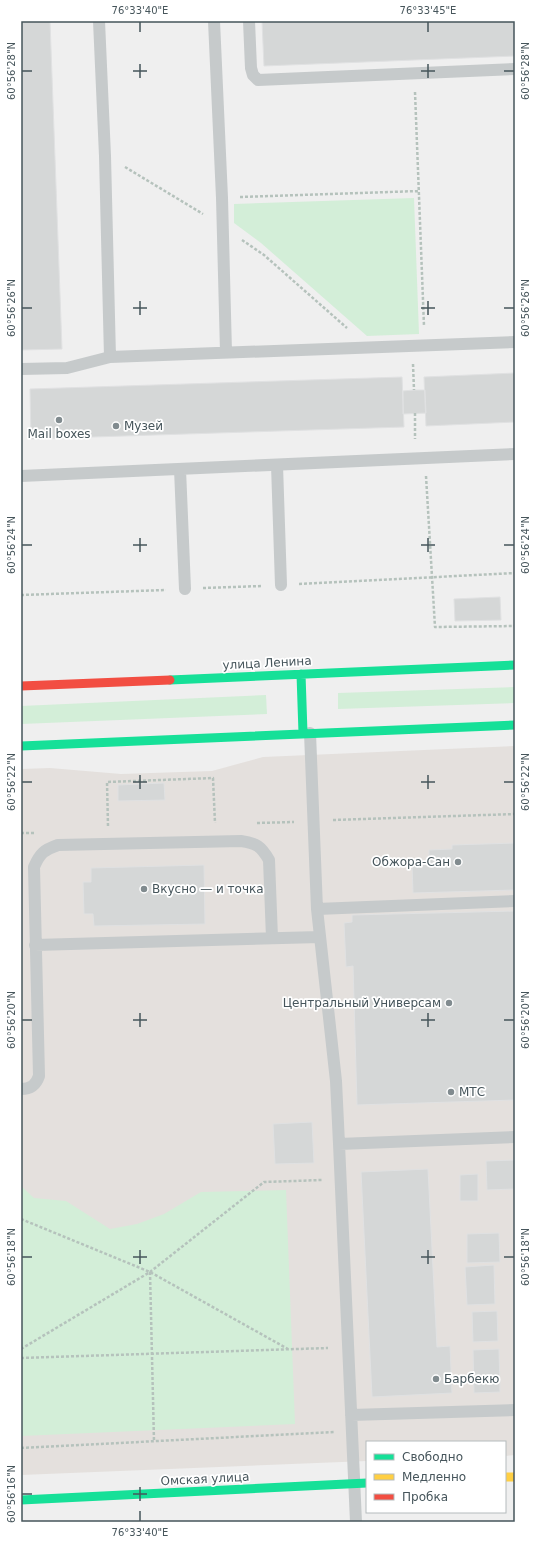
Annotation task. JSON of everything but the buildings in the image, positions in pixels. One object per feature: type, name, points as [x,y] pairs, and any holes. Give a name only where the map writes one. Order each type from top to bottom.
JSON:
[{"type":"main road","name":"улица Ленина","points":[[21,686],[515,665]]},
{"type":"main road","points":[[301,674],[307,733]]},
{"type":"main road","points":[[21,746],[515,724]]},
{"type":"main road","name":"Омская улица","points":[[21,1500],[366,1483]]},
{"type":"lane","points":[[99,21],[105,156],[110,357]]},
{"type":"lane","points":[[214,21],[222,198],[226,352]]},
{"type":"lane","points":[[249,21],[251,68],[253,75],[258,80],[515,69]]},
{"type":"lane","points":[[21,369],[67,368],[110,357],[515,342]]},
{"type":"lane","points":[[21,476],[515,454]]},
{"type":"lane","points":[[277,465],[281,585]]},
{"type":"lane","points":[[180,469],[185,589]]},
{"type":"lane","points":[[307,733],[314,821],[317,909],[336,1082],[356,1522]]},
{"type":"lane","points":[[21,1089],[32,1087],[38,1082],[39,1076],[34,867],[38,856],[46,849],[58,845],[241,841],[253,843],[263,849],[269,860],[272,938]]},
{"type":"lane","points":[[317,909],[515,901]]},
{"type":"lane","points":[[35,945],[320,937]]},
{"type":"lane","points":[[339,1144],[515,1137]]},
{"type":"lane","points":[[351,1415],[515,1410]]},
{"type":"path","points":[[414,73],[425,345]]},
{"type":"path","points":[[222,198],[419,191]]},
{"type":"path","points":[[412,346],[414,390]]},
{"type":"path","points":[[415,413],[435,627],[515,626]]},
{"type":"path","points":[[108,830],[107,782],[213,778],[215,825]]},
{"type":"path","points":[[253,824],[515,814]]},
{"type":"path","points":[[21,833],[37,833]]},
{"type":"path","points":[[21,1349],[150,1272],[264,1182],[341,1179]]},
{"type":"path","points":[[21,1219],[150,1272],[289,1350]]},
{"type":"path","points":[[150,1272],[154,1441]]},
{"type":"path","points":[[21,1358],[348,1348]]},
{"type":"path","points":[[21,1448],[352,1431]]},
{"type":"shaded area","points":[[515,746],[515,1455],[506,1456],[506,1441],[366,1441],[366,1461],[21,1475],[21,769],[50,768],[121,774],[212,771],[263,757]]},
{"type":"green space","points":[[414,198],[419,334],[367,336],[261,243],[234,223],[234,204]]},
{"type":"green space","points":[[515,687],[515,703],[338,709],[338,693]]},
{"type":"green space","points":[[266,695],[267,714],[21,724],[21,706]]},
{"type":"green space","points":[[21,1186],[34,1198],[66,1201],[110,1229],[137,1224],[164,1214],[201,1192],[286,1190],[295,1424],[21,1436]]},
{"type":"traffic: fast","points":[[170,680],[515,665]]},
{"type":"traffic: fast","points":[[301,674],[303,733]]},
{"type":"traffic: fast","points":[[21,746],[515,725]]},
{"type":"traffic: fast","points":[[21,1500],[366,1483]]},
{"type":"traffic: slow","points":[[506,1477],[515,1477]]},
{"type":"traffic: jam","points":[[21,686],[170,680]]},
{"type":"place","name":"Mail boxes","points":[[59,420]]},
{"type":"place","name":"Музей","points":[[116,426]]},
{"type":"place","name":"Обжора-Сан","points":[[458,862]]},
{"type":"place","name":"Вкусно — и точка","points":[[144,889]]},
{"type":"place","name":"Центральный Универсам","points":[[449,1003]]},
{"type":"place","name":"МТС","points":[[451,1092]]},
{"type":"place","name":"Барбекю","points":[[436,1379]]}]
